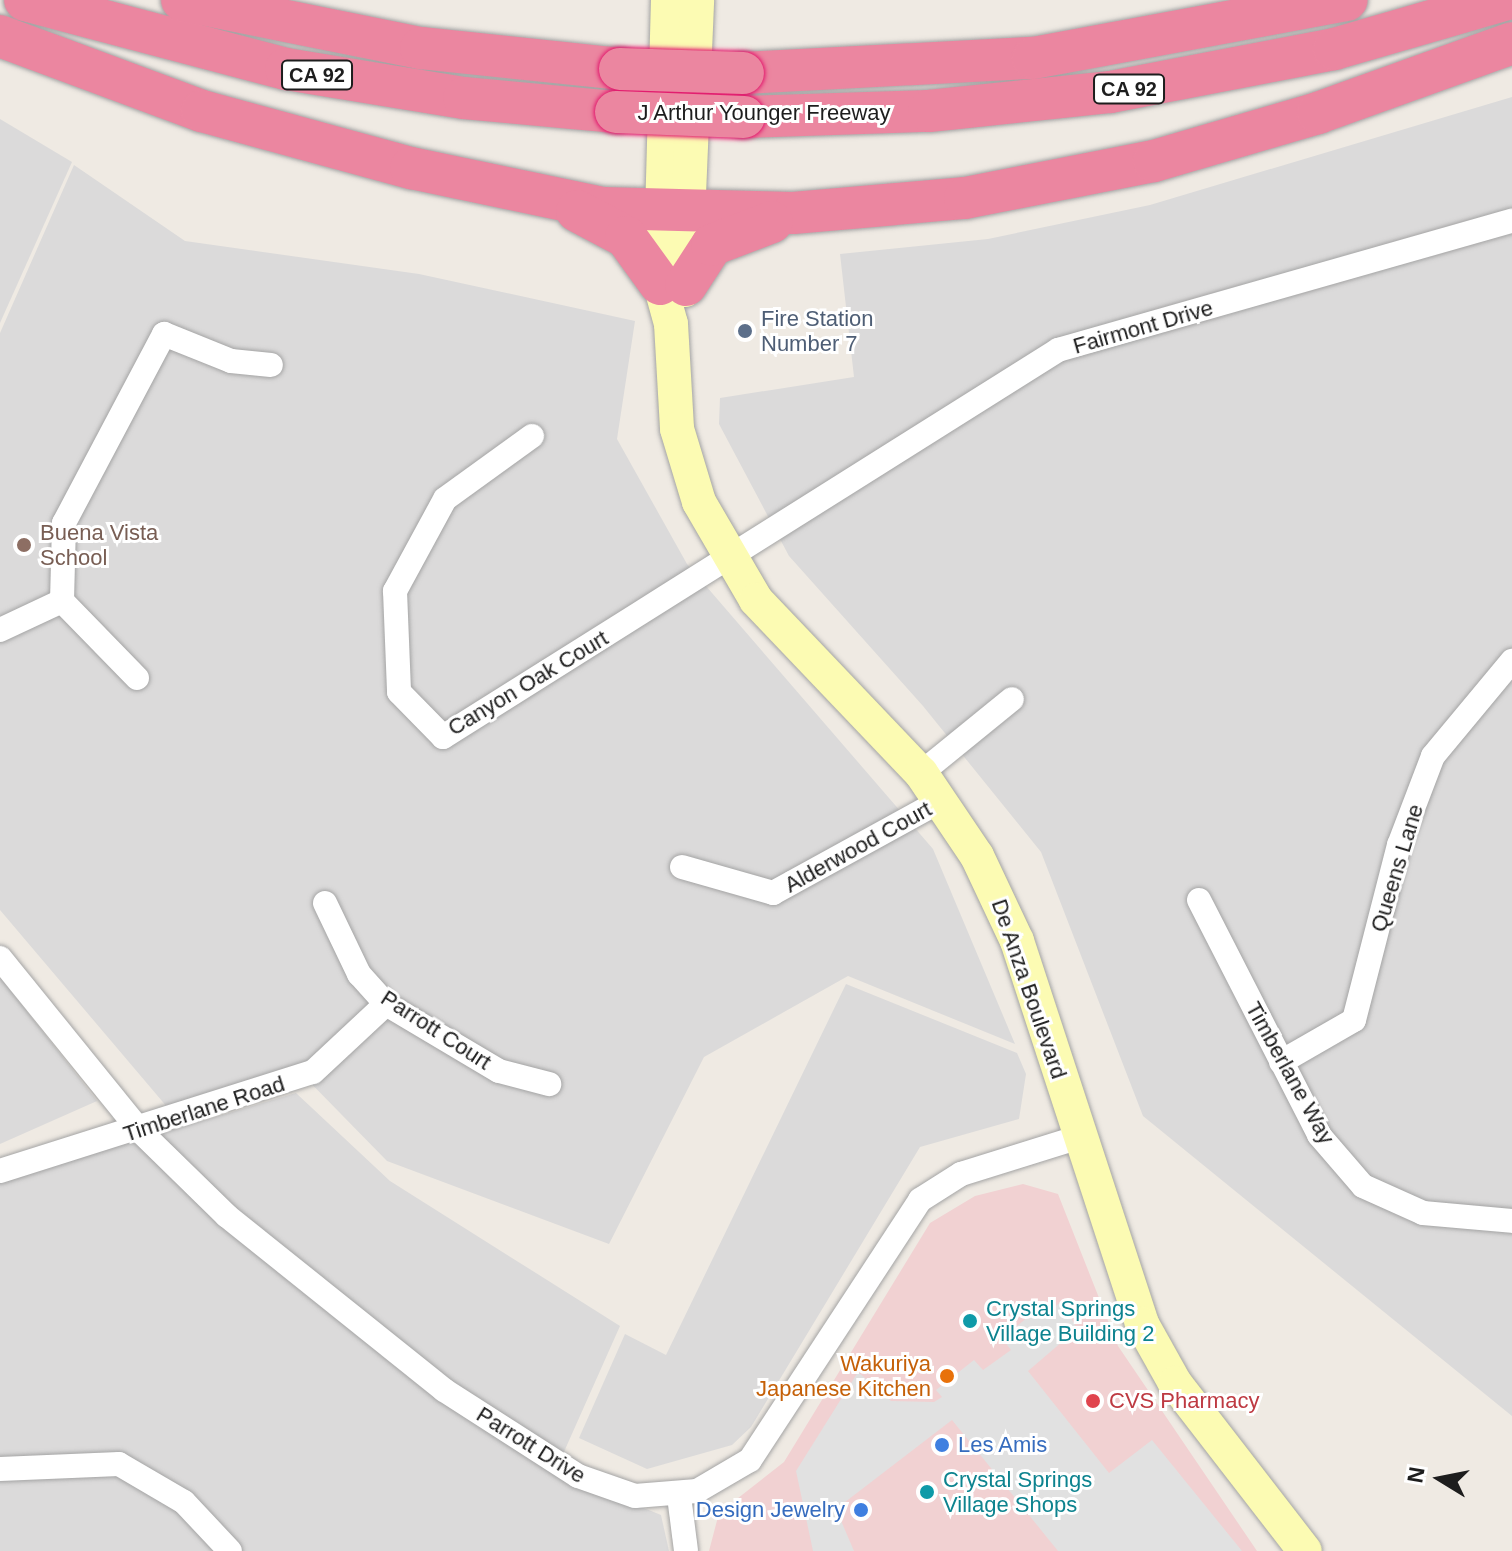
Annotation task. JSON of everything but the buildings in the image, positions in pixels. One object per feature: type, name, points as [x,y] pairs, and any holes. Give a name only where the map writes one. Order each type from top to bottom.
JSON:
[{"type":"highway","name":"J Arthur Younger Freeway","points":[[25,0],[301,72],[616,112],[744,117],[929,111],[1126,90],[1334,49],[1504,0]]},
{"type":"highway","name":"J Arthur Younger Freeway","points":[[182,0],[376,41],[620,69],[743,73],[1033,58],[1347,0]]},
{"type":"highway","points":[[0,36],[265,130],[547,197],[675,208],[824,212],[1002,193],[1154,161],[1294,121],[1512,43]]},
{"type":"highway","points":[[547,197],[626,237],[673,284],[719,240],[824,212]]},
{"type":"street","name":"De Anza Boulevard","points":[[668,0],[675,208],[671,324],[682,454],[728,560],[771,618],[921,773],[942,800],[1007,915],[1129,1291],[1158,1355],[1305,1551]]},
{"type":"street","name":"De Anza Boulevard","points":[[675,208],[697,0]]},
{"type":"street","name":"Fairmont Drive","points":[[728,560],[1058,350],[1512,221]]},
{"type":"street","points":[[137,678],[62,601],[64,523],[164,334],[231,361],[271,365]]},
{"type":"street","name":"Canyon Oak Court","points":[[532,436],[445,499],[395,591],[399,692],[443,737],[728,560]]},
{"type":"street","points":[[0,630],[62,601]]},
{"type":"street","name":"Queens Lane","points":[[1281,1062],[1354,1020],[1399,845],[1433,756],[1512,661]]},
{"type":"street","points":[[921,773],[1012,699]]},
{"type":"street","name":"Alderwood Court","points":[[682,867],[773,893],[942,800]]},
{"type":"street","name":"Timberlane Way","points":[[1199,900],[1319,1135],[1363,1186],[1423,1213],[1512,1221]]},
{"type":"street","name":"Parrott Court","points":[[325,903],[359,974],[386,1004],[499,1071],[549,1084]]},
{"type":"street","name":"Parrott Drive","points":[[0,958],[141,1132],[227,1216],[444,1390],[596,1486],[635,1496],[679,1496],[733,1474],[764,1445],[920,1200],[961,1174],[1080,1137]]},
{"type":"street","name":"Timberlane Road","points":[[0,1171],[141,1132],[313,1072],[386,1004]]},
{"type":"street","points":[[0,1469],[119,1464],[184,1502],[230,1551]]},
{"type":"street","points":[[679,1496],[686,1551]]},
{"type":"shaded area","points":[[1512,97],[1512,1416],[1143,1116],[1041,852],[923,706],[789,556],[719,424],[720,398],[854,377],[840,254],[988,239],[1150,205]]},
{"type":"shaded area","points":[[0,119],[72,162],[0,323]]},
{"type":"shaded area","points":[[74,165],[185,241],[419,274],[635,321],[617,439],[687,564],[933,849],[1015,1044],[848,976],[704,1057],[609,1244],[387,1161],[294,1066],[173,1114],[0,910],[0,333]]},
{"type":"shaded area","points":[[0,977],[97,1101],[0,1144]]},
{"type":"shaded area","points":[[846,984],[1017,1053],[1026,1074],[1019,1119],[920,1147],[751,1427],[732,1445],[647,1469],[579,1438],[625,1334],[666,1355]]},
{"type":"shaded area","points":[[296,1093],[390,1181],[620,1326],[555,1472],[661,1515],[669,1551],[0,1551],[0,1181]]},
{"type":"shaded area","points":[[1023,1184],[1058,1194],[1118,1346],[1257,1551],[709,1551],[719,1513],[784,1462],[930,1223],[975,1196]]},
{"type":"shaded area","points":[[1062,1301],[1077,1329],[1028,1371],[1109,1473],[1152,1440],[1242,1551],[1058,1551],[952,1420],[836,1509],[854,1551],[813,1551],[796,1471],[858,1372],[891,1401],[934,1402],[942,1397],[936,1390],[974,1360],[983,1370],[1011,1350],[1002,1338],[1043,1305],[1051,1310]]},
{"type":"place","name":"Fire Station Number 7","points":[[745,331]]},
{"type":"place","name":"Buena Vista School","points":[[24,545]]},
{"type":"place","name":"Crystal Springs Village Building 2","points":[[970,1321]]},
{"type":"place","name":"Wakuriya Japanese Kitchen","points":[[947,1376]]},
{"type":"place","name":"CVS Pharmacy","points":[[1093,1401]]},
{"type":"place","name":"Les Amis","points":[[942,1445]]},
{"type":"place","name":"Crystal Springs Village Shops","points":[[927,1492]]},
{"type":"place","name":"Design Jewelry","points":[[861,1510]]}]
